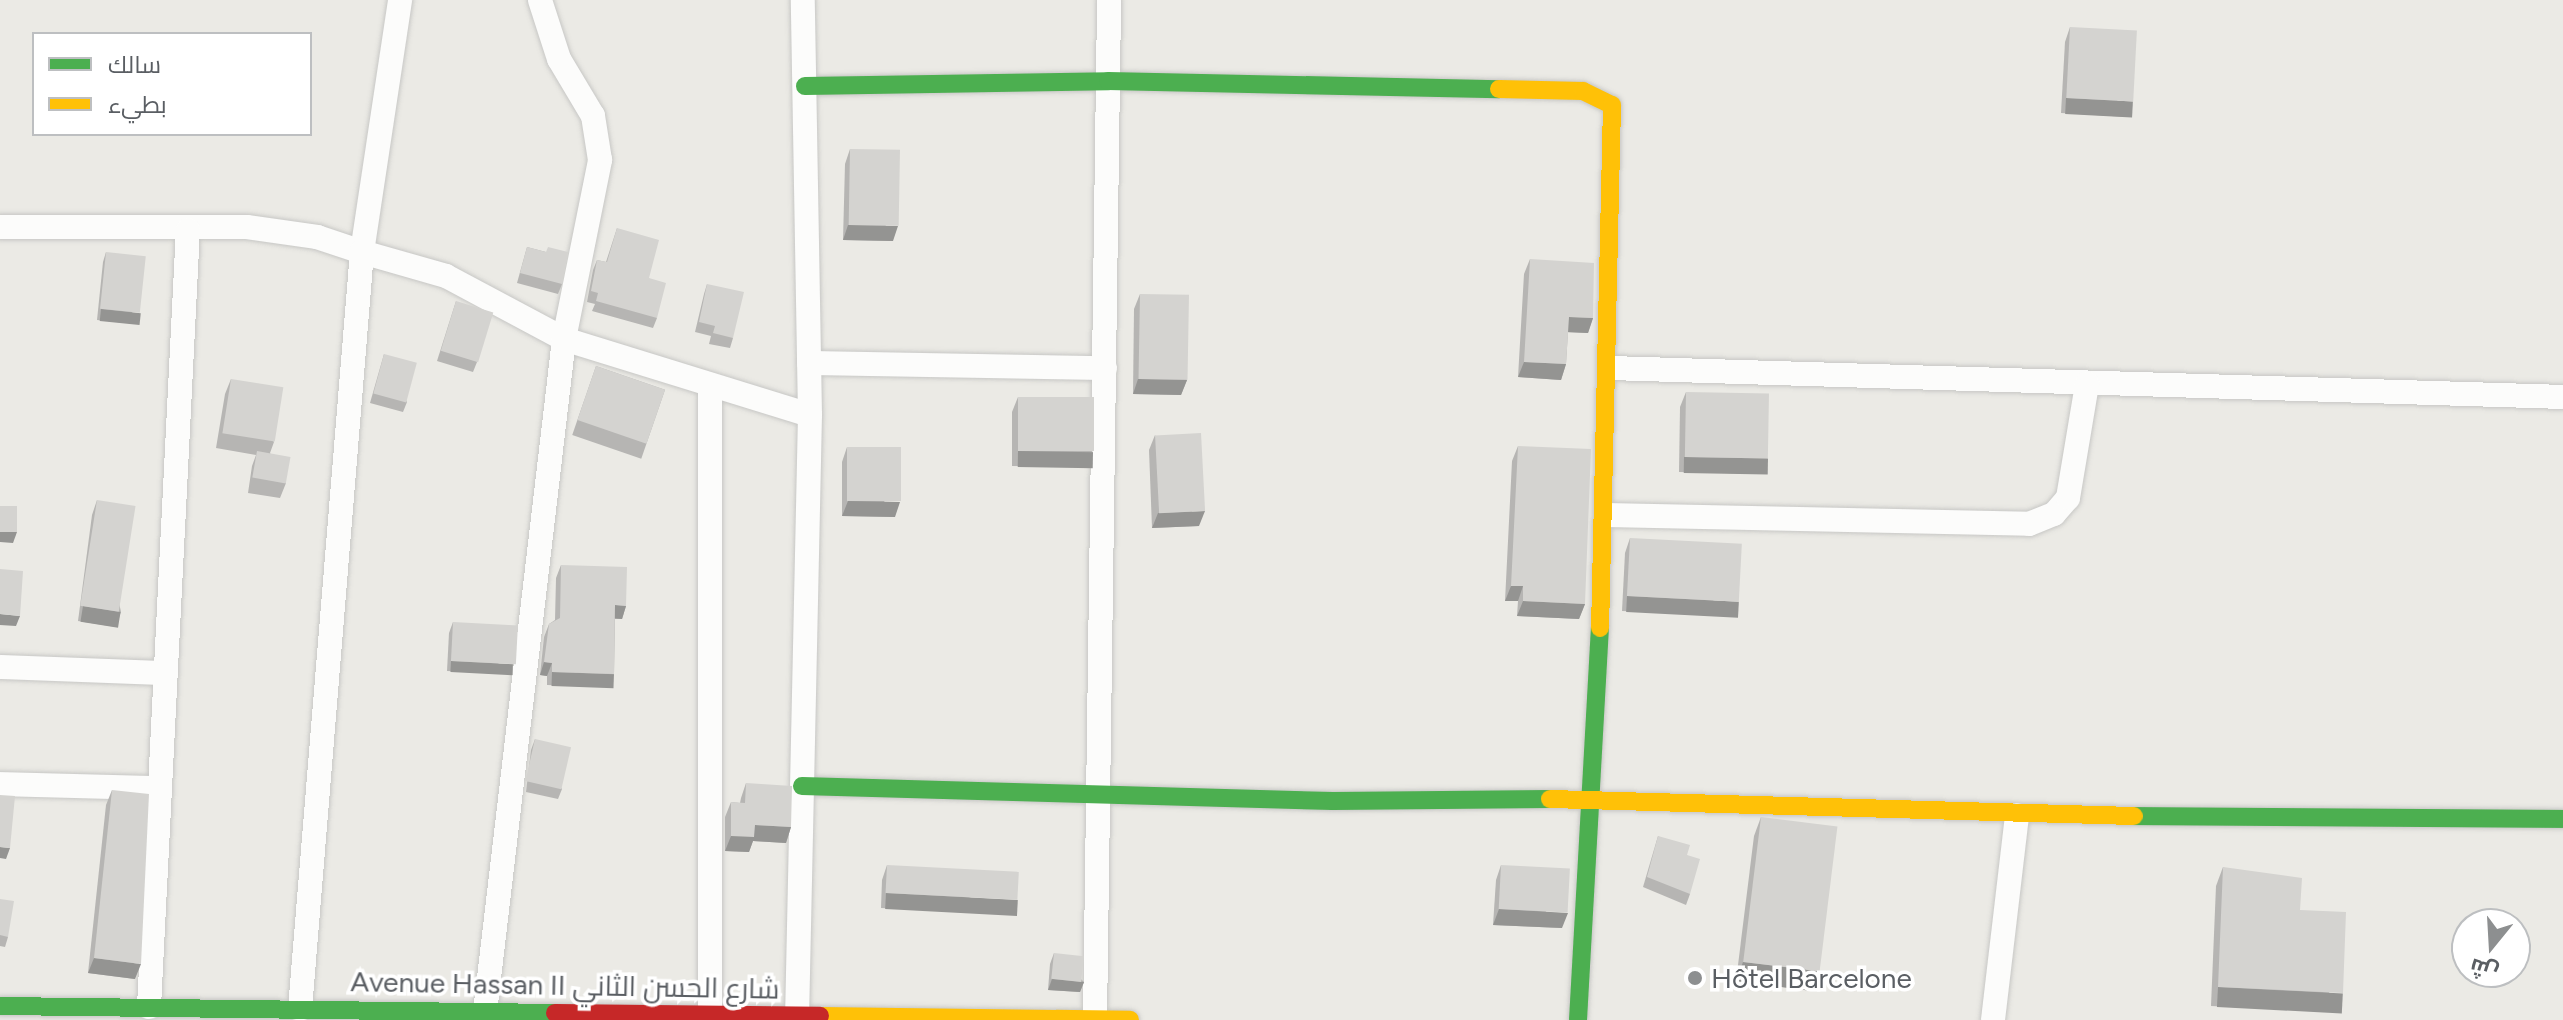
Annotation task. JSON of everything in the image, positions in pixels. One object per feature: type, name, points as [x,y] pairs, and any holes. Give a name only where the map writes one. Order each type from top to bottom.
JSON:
[{"type":"street","points":[[300,1009],[362,252],[400,0]]},
{"type":"street","points":[[485,1012],[564,339],[600,160],[593,116],[559,59],[540,0]]},
{"type":"street","points":[[797,1018],[810,415],[803,0]]},
{"type":"street","points":[[1095,1020],[1109,0]]},
{"type":"street","points":[[805,86],[1108,81],[1599,96],[1612,105],[1615,121],[1606,515],[1578,1020]]},
{"type":"street","points":[[0,227],[283,230],[446,276],[564,339],[810,415]]},
{"type":"street","points":[[149,1007],[163,673],[188,230]]},
{"type":"street","points":[[809,363],[1105,368]]},
{"type":"street","points":[[1610,368],[2563,397]]},
{"type":"street","points":[[1606,515],[2029,524],[2054,514],[2068,498],[2087,384]]},
{"type":"street","points":[[710,386],[710,1014]]},
{"type":"street","points":[[0,667],[163,673]]},
{"type":"street","points":[[0,784],[158,788]]},
{"type":"street","points":[[802,786],[1333,801],[1590,799],[2017,815],[2563,819]]},
{"type":"street","points":[[1993,1020],[2017,815]]},
{"type":"street","name":"Avenue Hassan II شارع الحسن الثاني","points":[[0,1006],[149,1007],[211,1014],[300,1009],[624,1018],[710,1014],[797,1018],[1130,1020]]},
{"type":"building","points":[[2070,27],[2137,31],[2133,101],[2066,98]]},
{"type":"building","points":[[850,149],[900,150],[899,226],[849,225]]},
{"type":"building","points":[[617,228],[659,240],[649,278],[666,283],[657,318],[596,301],[598,293],[591,291],[597,260],[607,262]]},
{"type":"building","points":[[527,247],[546,252],[548,247],[568,252],[562,284],[520,273]]},
{"type":"building","points":[[106,252],[146,256],[140,313],[100,309]]},
{"type":"building","points":[[1530,259],[1594,263],[1593,318],[1569,317],[1566,364],[1524,362]]},
{"type":"building","points":[[707,284],[744,292],[733,338],[713,333],[715,326],[699,322]]},
{"type":"building","points":[[1140,294],[1189,295],[1188,380],[1139,379]]},
{"type":"building","points":[[456,301],[493,312],[478,362],[441,351]]},
{"type":"building","points":[[384,354],[417,363],[406,402],[373,394]]},
{"type":"building","points":[[596,366],[665,390],[646,444],[577,420]]},
{"type":"building","points":[[231,379],[283,387],[275,442],[222,433]]},
{"type":"building","points":[[1686,392],[1769,393],[1768,458],[1685,457]]},
{"type":"building","points":[[1018,397],[1094,397],[1094,451],[1018,451]]},
{"type":"building","points":[[1201,433],[1205,511],[1159,513],[1155,435]]},
{"type":"building","points":[[1518,446],[1591,449],[1585,604],[1523,601],[1523,586],[1511,586]]},
{"type":"building","points":[[847,447],[901,447],[901,501],[847,501]]},
{"type":"building","points":[[257,451],[290,457],[286,483],[252,478]]},
{"type":"building","points":[[97,500],[136,506],[119,612],[80,606]]},
{"type":"building","points":[[0,506],[17,506],[17,532],[0,532]]},
{"type":"building","points":[[1630,538],[1742,544],[1739,602],[1627,596]]},
{"type":"building","points":[[561,565],[627,567],[626,606],[615,605],[614,674],[552,672],[552,663],[544,662],[549,624],[560,618]]},
{"type":"building","points":[[0,569],[23,571],[20,616],[0,614]]},
{"type":"building","points":[[453,622],[518,625],[516,664],[451,661]]},
{"type":"building","points":[[535,739],[571,747],[561,789],[525,781]]},
{"type":"building","points":[[746,783],[792,786],[791,827],[755,825],[754,837],[731,836],[731,802],[745,803]]},
{"type":"building","points":[[112,790],[149,794],[141,964],[94,958]]},
{"type":"building","points":[[0,795],[15,796],[10,848],[0,847]]},
{"type":"building","points":[[1761,817],[1837,826],[1820,971],[1743,962]]},
{"type":"building","points":[[1658,836],[1690,845],[1687,855],[1700,859],[1690,894],[1647,877]]},
{"type":"building","points":[[887,865],[1019,872],[1017,900],[886,893]]},
{"type":"building","points":[[1501,865],[1570,869],[1568,913],[1499,909]]},
{"type":"building","points":[[2223,867],[2302,878],[2300,910],[2346,912],[2343,993],[2218,987]]},
{"type":"building","points":[[0,899],[14,901],[8,937],[0,935]]},
{"type":"building","points":[[1054,953],[1084,956],[1081,982],[1051,979]]},
{"type":"traffic: fast","points":[[805,86],[1108,81],[1499,89]]},
{"type":"traffic: fast","points":[[1578,1020],[1600,628]]},
{"type":"traffic: fast","points":[[802,786],[1333,801],[1550,799]]},
{"type":"traffic: fast","points":[[2134,816],[2563,819]]},
{"type":"traffic: fast","points":[[0,1006],[555,1013]]},
{"type":"traffic: slow","points":[[1499,89],[1583,91],[1612,105],[1600,628]]},
{"type":"traffic: slow","points":[[1550,799],[2134,816]]},
{"type":"traffic: slow","points":[[820,1016],[1130,1020]]},
{"type":"traffic: jam","points":[[555,1013],[820,1016]]},
{"type":"place","name":"Hôtel Barcelone","points":[[1695,978]]}]
